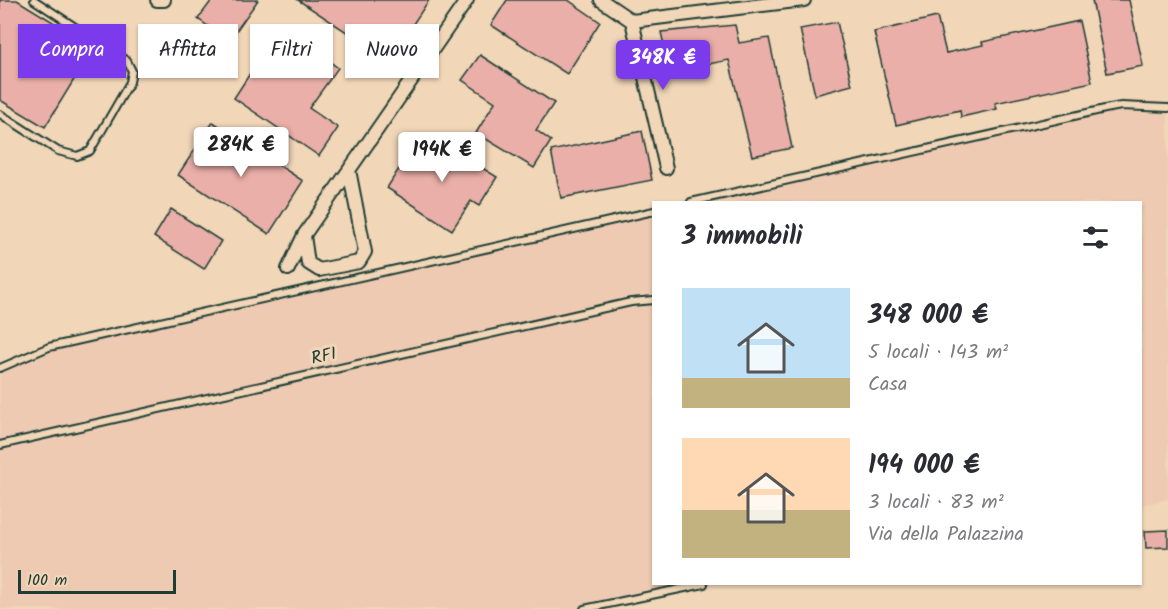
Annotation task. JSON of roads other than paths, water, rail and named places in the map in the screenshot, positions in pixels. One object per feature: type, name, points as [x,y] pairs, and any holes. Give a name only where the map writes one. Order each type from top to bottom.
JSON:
[{"type":"street","points":[[157,0],[164,0]]},
{"type":"street","points":[[288,269],[304,235],[467,0]]},
{"type":"street","points":[[601,0],[632,21],[804,0]]},
{"type":"street","points":[[632,21],[666,168]]},
{"type":"street","points":[[304,235],[308,263],[319,270],[359,262],[365,252],[349,170]]},
{"type":"lane","points":[[0,114],[58,151],[77,156],[90,151],[130,82],[132,71],[127,60],[34,0]]},
{"type":"lane","points":[[694,201],[1120,106],[1168,108]]},
{"type":"lane","points":[[0,368],[56,346],[652,211]]},
{"type":"lane","name":"RFI","points":[[0,445],[631,302],[652,300]]},
{"type":"lane","points":[[584,609],[699,585]]}]
